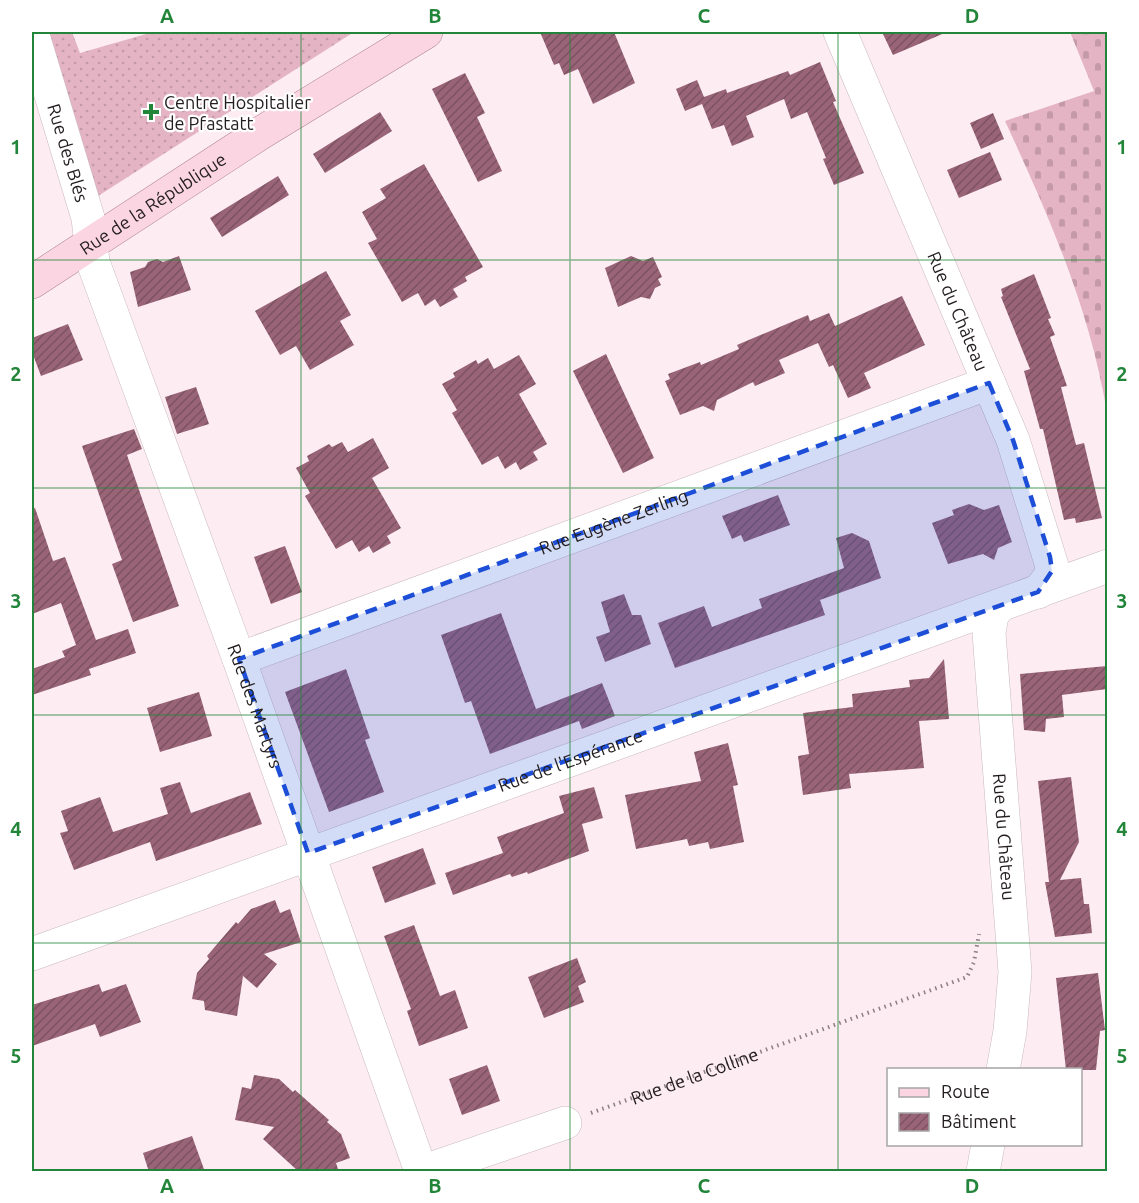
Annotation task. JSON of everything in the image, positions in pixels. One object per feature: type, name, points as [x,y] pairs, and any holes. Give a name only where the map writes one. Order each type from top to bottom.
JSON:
[{"type":"main road","name":"Rue de la République","points":[[32,282],[249,140],[422,32]]},
{"type":"street","name":"Rue des Blés","points":[[32,32],[88,218],[92,241]]},
{"type":"street","name":"Rue du Château","points":[[840,32],[1013,440],[1052,566],[1050,577],[1038,592]]},
{"type":"street","name":"Rue des Martyrs","points":[[92,241],[93,262],[239,659],[421,1172]]},
{"type":"street","name":"Rue Eugène Zerling","points":[[239,659],[989,383]]},
{"type":"street","name":"Rue de l'Espérance","points":[[32,954],[1107,566]]},
{"type":"street","name":"Rue du Château","points":[[999,606],[992,615],[988,633],[1015,972],[1010,1030],[1003,1068]]},
{"type":"street","points":[[421,1172],[565,1123]]},
{"type":"street","points":[[983,1172],[988,1146]]},
{"type":"path","points":[[1104,32],[1107,41]]},
{"type":"path","name":"Rue de la Colline","points":[[565,1123],[967,977]]},
{"type":"highlighted area","points":[[989,383],[1013,440],[1050,557],[1052,571],[1038,592],[308,853],[239,659]]},
{"type":"green space","name":"Centre Hospitalier de Pfastatt","points":[[44,32],[72,32],[80,53],[153,32],[354,32],[95,198]]},
{"type":"green space","points":[[1070,32],[1107,32],[1107,413],[1100,374],[1079,300],[1052,228],[1005,121],[1094,91]]},
{"type":"building","points":[[540,32],[614,32],[635,83],[593,104],[578,69],[564,75],[559,63],[554,65]]},
{"type":"building","points":[[882,32],[947,32],[893,55]]},
{"type":"building","points":[[820,62],[836,101],[833,102],[864,173],[834,185],[823,159],[826,158],[807,112],[791,119],[784,99],[746,116],[754,137],[732,146],[724,125],[712,129],[702,104],[685,111],[676,89],[697,80],[704,97],[726,89],[727,93],[788,71],[790,75]]},
{"type":"building","points":[[465,73],[485,113],[477,117],[502,171],[478,182],[432,89]]},
{"type":"building","points":[[380,112],[392,131],[325,173],[313,154]]},
{"type":"building","points":[[993,113],[1004,139],[981,149],[970,123]]},
{"type":"building","points":[[990,152],[1002,180],[959,198],[947,170]]},
{"type":"building","points":[[424,164],[483,267],[465,277],[467,281],[453,289],[458,297],[440,307],[435,299],[425,306],[418,293],[402,302],[368,243],[377,239],[362,212],[386,198],[380,189]]},
{"type":"building","points":[[278,176],[289,195],[222,237],[210,218]]},
{"type":"building","points":[[179,256],[191,290],[138,307],[130,272],[145,267],[148,262],[157,259],[163,262]]},
{"type":"building","points":[[631,256],[643,261],[653,257],[662,277],[658,279],[661,285],[655,288],[650,299],[641,297],[618,307],[605,268]]},
{"type":"building","points":[[326,271],[351,315],[340,321],[354,345],[310,370],[296,346],[280,355],[255,311]]},
{"type":"building","points":[[1034,274],[1051,318],[1048,319],[1055,335],[1050,337],[1067,386],[1061,387],[1076,445],[1084,443],[1102,518],[1076,523],[1075,518],[1064,520],[1043,429],[1040,429],[1024,371],[1030,369],[1001,297],[1003,296],[1001,289]]},
{"type":"building","points":[[902,296],[925,345],[864,373],[871,388],[848,398],[833,365],[829,367],[818,343],[779,360],[785,373],[755,386],[753,382],[717,400],[714,411],[703,406],[680,415],[665,381],[670,379],[668,374],[700,362],[701,365],[739,349],[737,345],[808,315],[810,321],[829,313],[835,326]]},
{"type":"building","points":[[68,324],[83,360],[41,376],[32,352],[32,338]]},
{"type":"building","points":[[606,354],[654,458],[623,473],[573,371]]},
{"type":"building","points":[[519,355],[536,384],[519,394],[547,444],[533,452],[538,460],[520,470],[516,462],[505,469],[498,456],[482,465],[452,413],[457,410],[442,384],[455,377],[453,373],[476,360],[478,364],[488,358],[494,369]]},
{"type":"building","points":[[196,387],[209,424],[177,434],[165,397]]},
{"type":"building","points":[[134,429],[142,449],[127,455],[179,606],[133,622],[112,564],[122,560],[82,446]]},
{"type":"building","points":[[373,438],[389,468],[372,478],[401,528],[387,536],[391,543],[373,553],[369,546],[359,552],[352,540],[336,549],[305,496],[310,493],[296,468],[309,461],[307,456],[329,444],[332,447],[342,442],[348,452]]},
{"type":"building","points":[[778,495],[790,525],[744,542],[741,535],[732,539],[722,516]]},
{"type":"building","points":[[969,504],[984,510],[999,505],[1012,542],[998,548],[994,560],[983,554],[948,564],[932,523],[954,515],[952,510]]},
{"type":"building","points":[[35,508],[53,561],[65,557],[96,640],[128,629],[136,653],[89,669],[91,675],[32,695],[32,669],[65,657],[62,651],[76,645],[61,603],[32,614],[32,509]]},
{"type":"building","points":[[852,533],[869,541],[881,578],[820,600],[825,615],[675,668],[658,623],[704,606],[712,627],[762,608],[759,599],[844,568],[836,538]]},
{"type":"building","points":[[285,546],[302,592],[271,604],[254,557]]},
{"type":"building","points":[[624,594],[632,615],[641,615],[651,644],[605,662],[596,637],[610,632],[601,602]]},
{"type":"building","points":[[501,613],[536,709],[602,683],[615,716],[582,729],[579,721],[490,754],[471,701],[465,703],[441,635]]},
{"type":"building","points":[[944,659],[949,719],[919,721],[924,768],[849,774],[851,788],[803,795],[798,756],[809,754],[803,713],[853,707],[852,694],[910,687],[909,680],[929,678]]},
{"type":"building","points":[[1107,666],[1107,689],[1062,695],[1064,717],[1046,719],[1045,732],[1024,730],[1020,674]]},
{"type":"building","points":[[346,669],[370,738],[365,740],[384,792],[329,812],[285,692]]},
{"type":"building","points":[[199,692],[212,736],[160,752],[147,708]]},
{"type":"building","points":[[728,743],[738,785],[733,786],[744,842],[710,849],[708,842],[689,846],[687,839],[636,849],[625,795],[701,781],[694,752]]},
{"type":"building","points":[[1071,777],[1079,842],[1060,880],[1081,878],[1084,904],[1089,904],[1092,933],[1055,937],[1045,882],[1049,882],[1038,781]]},
{"type":"building","points":[[180,782],[191,813],[250,792],[262,824],[156,861],[150,842],[74,870],[60,833],[68,831],[61,811],[100,797],[113,832],[168,814],[160,788]]},
{"type":"building","points":[[594,787],[603,818],[582,824],[589,851],[528,874],[527,872],[512,877],[510,874],[453,895],[445,873],[503,853],[497,837],[564,813],[559,796]]},
{"type":"building","points":[[423,848],[436,884],[385,903],[372,867]]},
{"type":"building","points":[[275,900],[280,913],[290,909],[301,942],[264,954],[277,964],[257,988],[243,976],[237,1016],[205,1010],[204,1001],[192,999],[197,973],[209,959],[207,956],[236,922],[238,924],[251,909]]},
{"type":"building","points":[[414,925],[440,996],[455,990],[468,1028],[419,1046],[407,1011],[411,1009],[384,936]]},
{"type":"building","points":[[577,958],[586,982],[578,986],[584,1002],[544,1018],[528,977]]},
{"type":"building","points":[[1098,973],[1105,1030],[1100,1031],[1096,1070],[1066,1068],[1056,978]]},
{"type":"building","points":[[99,984],[102,992],[126,984],[141,1022],[100,1037],[95,1024],[32,1046],[32,1005]]},
{"type":"building","points":[[487,1065],[500,1101],[462,1115],[449,1079]]},
{"type":"building","points":[[254,1075],[279,1079],[329,1120],[327,1122],[341,1134],[350,1158],[336,1163],[339,1172],[299,1172],[263,1139],[274,1127],[235,1120],[242,1087],[251,1089]]},
{"type":"building","points":[[192,1136],[205,1172],[149,1172],[143,1153]]},
{"type":"place","name":"Centre Hospitalier de Pfastatt","points":[[151,112]]}]
